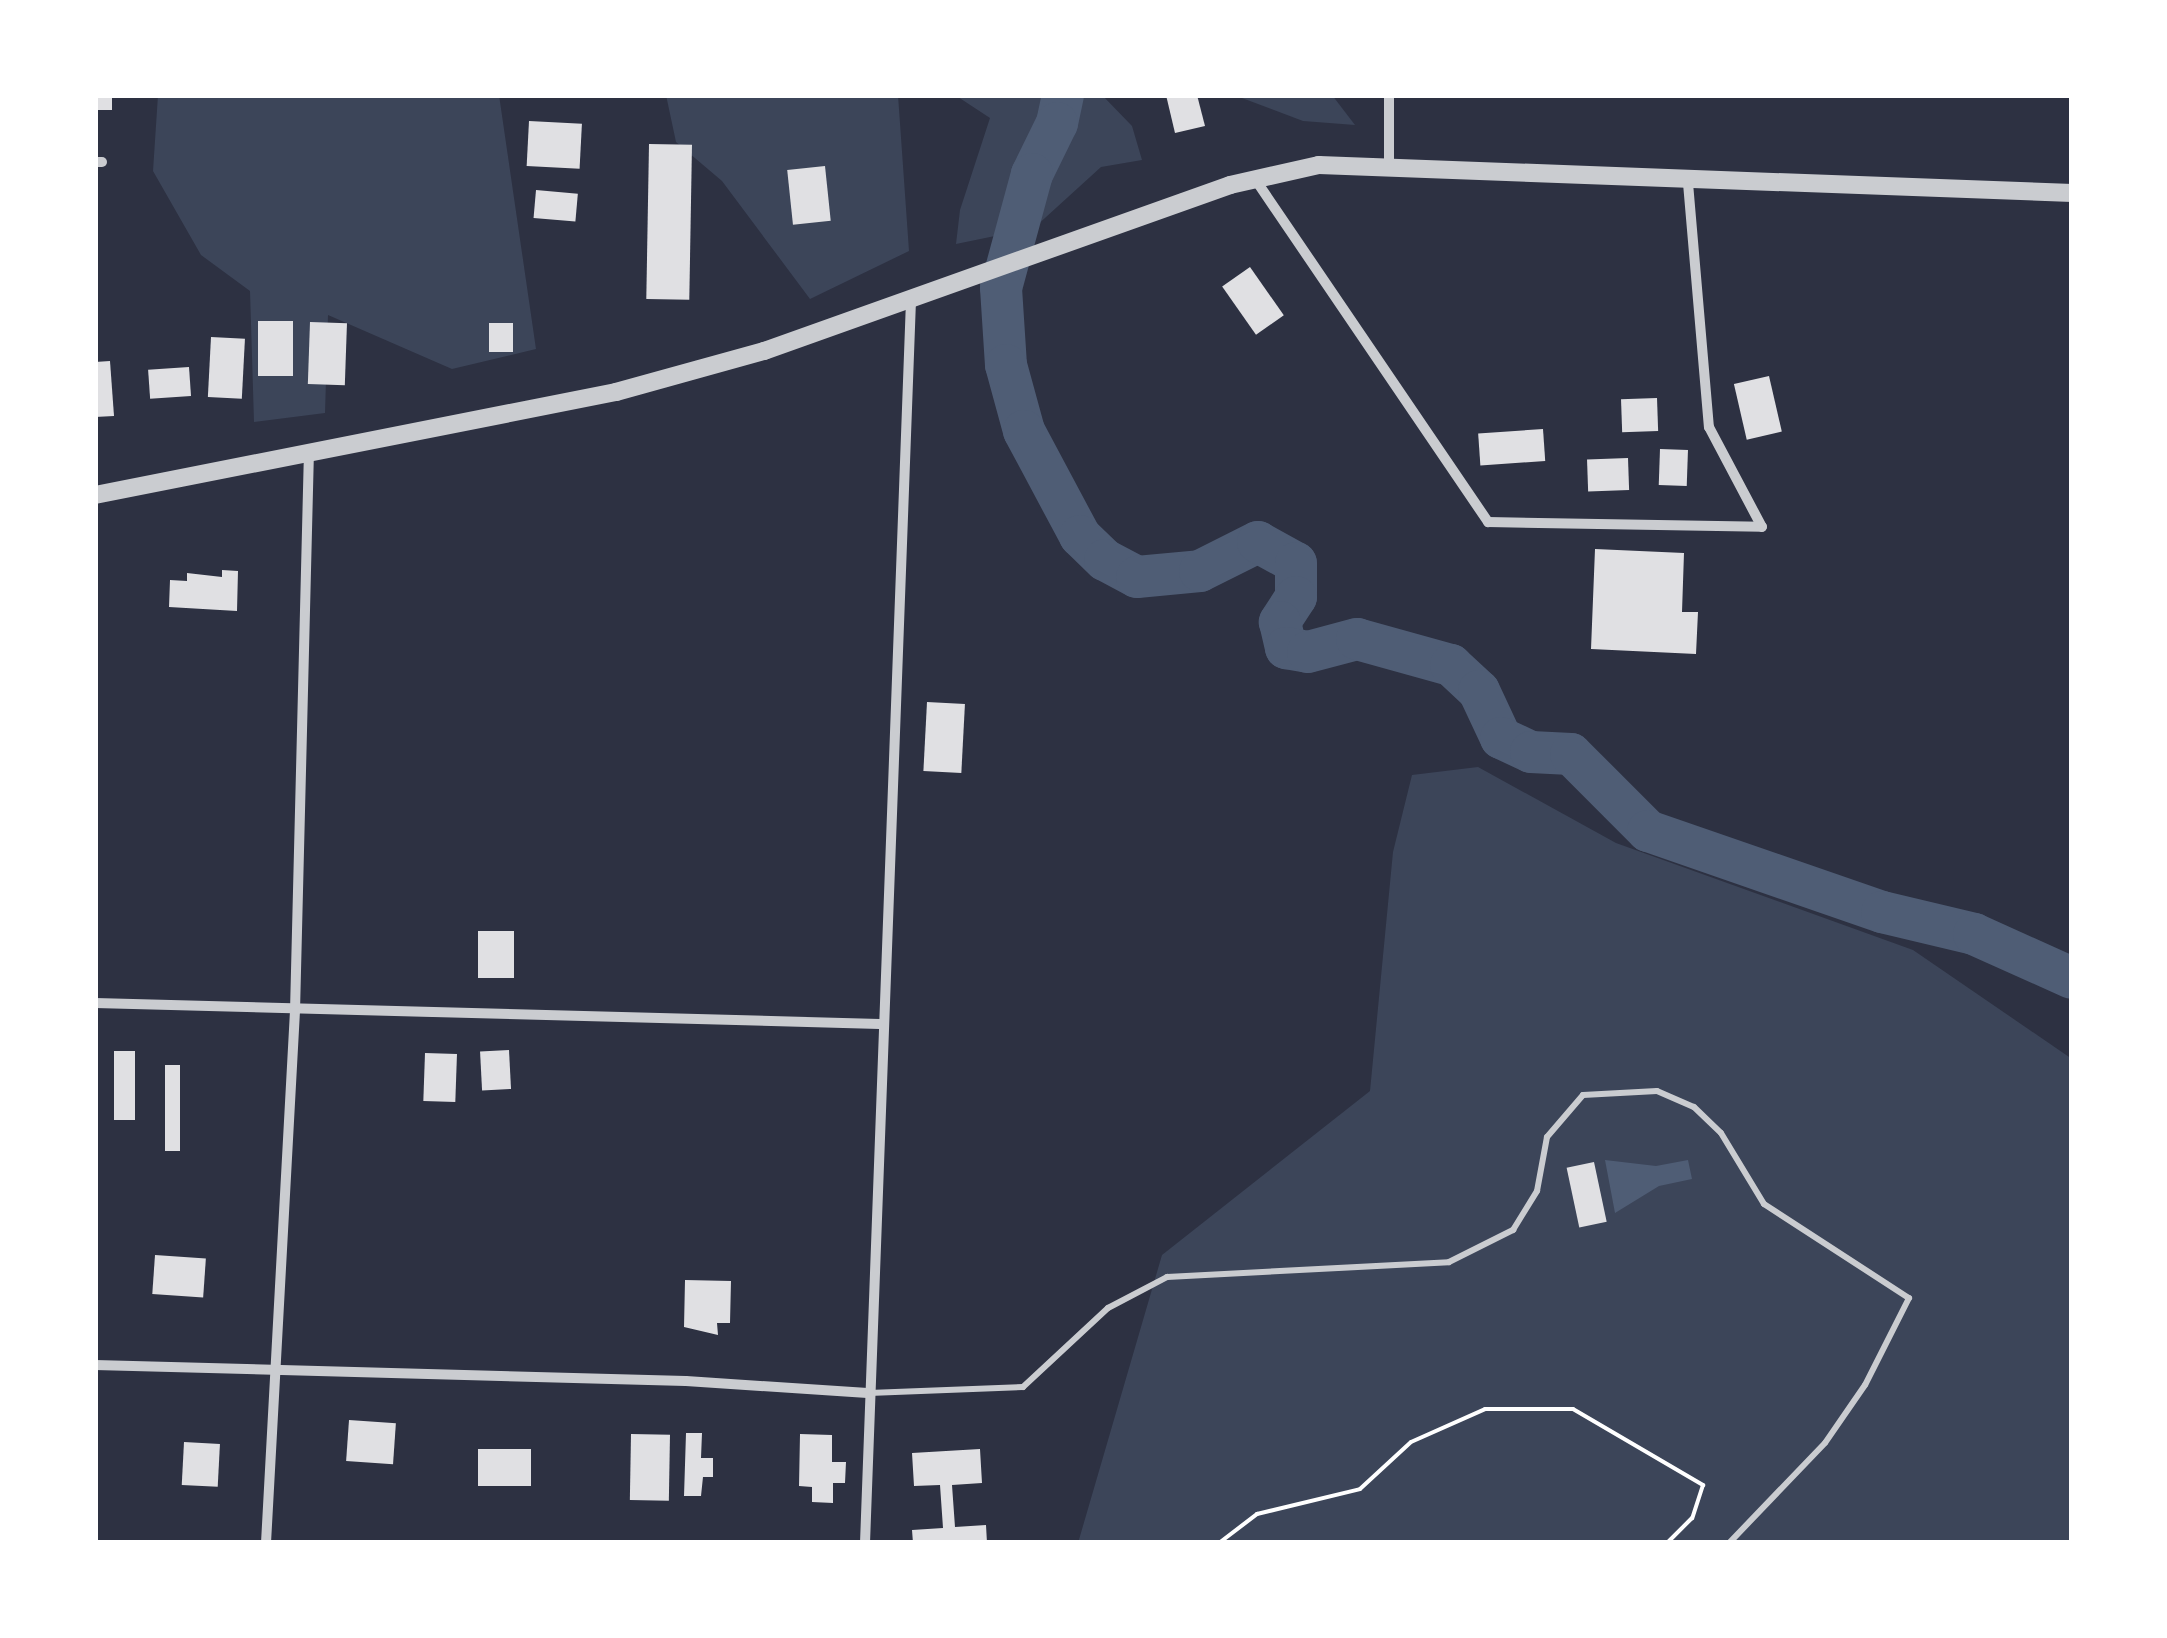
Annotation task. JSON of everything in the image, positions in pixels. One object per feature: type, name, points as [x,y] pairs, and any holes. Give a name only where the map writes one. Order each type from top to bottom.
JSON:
[{"type":"street","points":[[1389,95],[1389,164]]},
{"type":"street","points":[[95,495],[616,392],[917,298],[1255,178],[1319,165],[1389,164],[1688,183],[2072,193]]},
{"type":"street","points":[[1255,178],[1488,522],[1762,528],[1709,427],[1688,183]]},
{"type":"street","points":[[865,1543],[880,1024],[917,298]]},
{"type":"street","points":[[266,1543],[271,1370],[295,1010],[310,451]]},
{"type":"street","points":[[95,1002],[880,1024]]},
{"type":"street","points":[[95,1365],[868,1393]]},
{"type":"lane","points":[[868,1393],[1023,1387],[1108,1308],[1168,1277],[1450,1262],[1513,1230],[1537,1192],[1547,1137],[1582,1095],[1657,1090],[1694,1107],[1721,1134],[1764,1204],[1909,1298],[1864,1384],[1824,1443],[1730,1543]]},
{"type":"path","points":[[1218,1543],[1256,1514],[1360,1489],[1411,1442],[1485,1409],[1573,1409],[1703,1485],[1692,1518],[1667,1543]]},
{"type":"shaded area","points":[[158,95],[499,95],[536,349],[452,369],[328,315],[325,413],[254,422],[250,291],[201,255],[153,171]]},
{"type":"shaded area","points":[[666,95],[898,95],[909,251],[810,299],[722,181],[676,142]]},
{"type":"shaded area","points":[[955,95],[1102,95],[1132,126],[1142,160],[1101,167],[1034,228],[956,244],[960,210],[990,118]]},
{"type":"shaded area","points":[[1234,95],[1332,95],[1355,125],[1303,121]]},
{"type":"shaded area","points":[[1478,767],[1616,843],[1913,950],[2072,1059],[2072,1543],[1078,1543],[1162,1255],[1370,1091],[1393,852],[1412,775]]},
{"type":"shaded area","points":[[1605,1160],[1656,1166],[1688,1160],[1692,1179],[1659,1186],[1615,1213]]},
{"type":"building","points":[[95,95],[112,95],[112,110],[95,110]]},
{"type":"building","points":[[1166,95],[1197,95],[1205,126],[1175,133]]},
{"type":"building","points":[[529,121],[582,124],[580,169],[527,166]]},
{"type":"building","points":[[649,144],[692,145],[689,300],[646,299]]},
{"type":"building","points":[[825,166],[831,221],[793,225],[787,170]]},
{"type":"building","points":[[536,190],[578,194],[575,222],[534,218]]},
{"type":"building","points":[[1250,267],[1284,315],[1256,335],[1222,287]]},
{"type":"building","points":[[258,321],[293,321],[293,376],[258,376]]},
{"type":"building","points":[[310,322],[347,323],[345,385],[308,384]]},
{"type":"building","points":[[489,323],[513,323],[513,352],[489,352]]},
{"type":"building","points":[[211,337],[245,339],[242,399],[208,397]]},
{"type":"building","points":[[110,361],[114,416],[95,417],[95,362]]},
{"type":"building","points":[[189,367],[191,396],[150,399],[148,370]]},
{"type":"building","points":[[1769,376],[1782,432],[1747,440],[1734,384]]},
{"type":"building","points":[[1657,398],[1658,431],[1622,432],[1621,399]]},
{"type":"building","points":[[1543,429],[1545,461],[1480,465],[1478,434]]},
{"type":"building","points":[[1660,449],[1688,450],[1687,486],[1659,485]]},
{"type":"building","points":[[1628,458],[1629,490],[1588,491],[1587,459]]},
{"type":"building","points":[[1595,549],[1684,553],[1682,612],[1698,612],[1696,654],[1591,649]]},
{"type":"building","points":[[222,570],[238,571],[237,611],[169,607],[170,580],[187,581],[187,573],[222,577]]},
{"type":"building","points":[[927,702],[965,704],[961,773],[923,771]]},
{"type":"building","points":[[478,931],[514,931],[514,978],[478,978]]},
{"type":"building","points":[[509,1050],[511,1089],[482,1090],[480,1052]]},
{"type":"building","points":[[114,1051],[135,1051],[135,1120],[114,1120]]},
{"type":"building","points":[[425,1053],[457,1054],[455,1102],[423,1101]]},
{"type":"building","points":[[165,1065],[180,1065],[180,1151],[165,1151]]},
{"type":"building","points":[[1594,1162],[1607,1222],[1579,1227],[1567,1168]]},
{"type":"building","points":[[155,1255],[206,1259],[203,1297],[152,1294]]},
{"type":"building","points":[[685,1280],[731,1281],[730,1323],[717,1323],[718,1335],[684,1327]]},
{"type":"building","points":[[349,1420],[396,1423],[393,1464],[346,1461]]},
{"type":"building","points":[[686,1433],[702,1433],[701,1458],[713,1458],[713,1477],[703,1477],[701,1496],[684,1496]]},
{"type":"building","points":[[631,1434],[670,1435],[669,1501],[630,1500]]},
{"type":"building","points":[[800,1434],[832,1435],[832,1462],[846,1462],[845,1483],[833,1483],[833,1503],[812,1502],[812,1487],[799,1486]]},
{"type":"building","points":[[184,1442],[220,1444],[218,1487],[182,1485]]},
{"type":"building","points":[[478,1449],[531,1449],[531,1486],[478,1486]]},
{"type":"building","points":[[980,1449],[982,1483],[952,1485],[955,1527],[986,1525],[987,1543],[913,1543],[912,1530],[943,1528],[940,1485],[914,1486],[912,1453]]},
{"type":"waterway","points":[[1063,95],[1057,123],[1032,174],[1001,288],[1006,365],[1024,431],[1080,536],[1105,560],[1137,577],[1200,571],[1258,542],[1296,563],[1296,597],[1280,622],[1286,648],[1308,652],[1357,639],[1451,665],[1479,691],[1501,738],[1531,752],[1571,754],[1648,831],[1882,912],[1974,934],[2072,978]]}]
